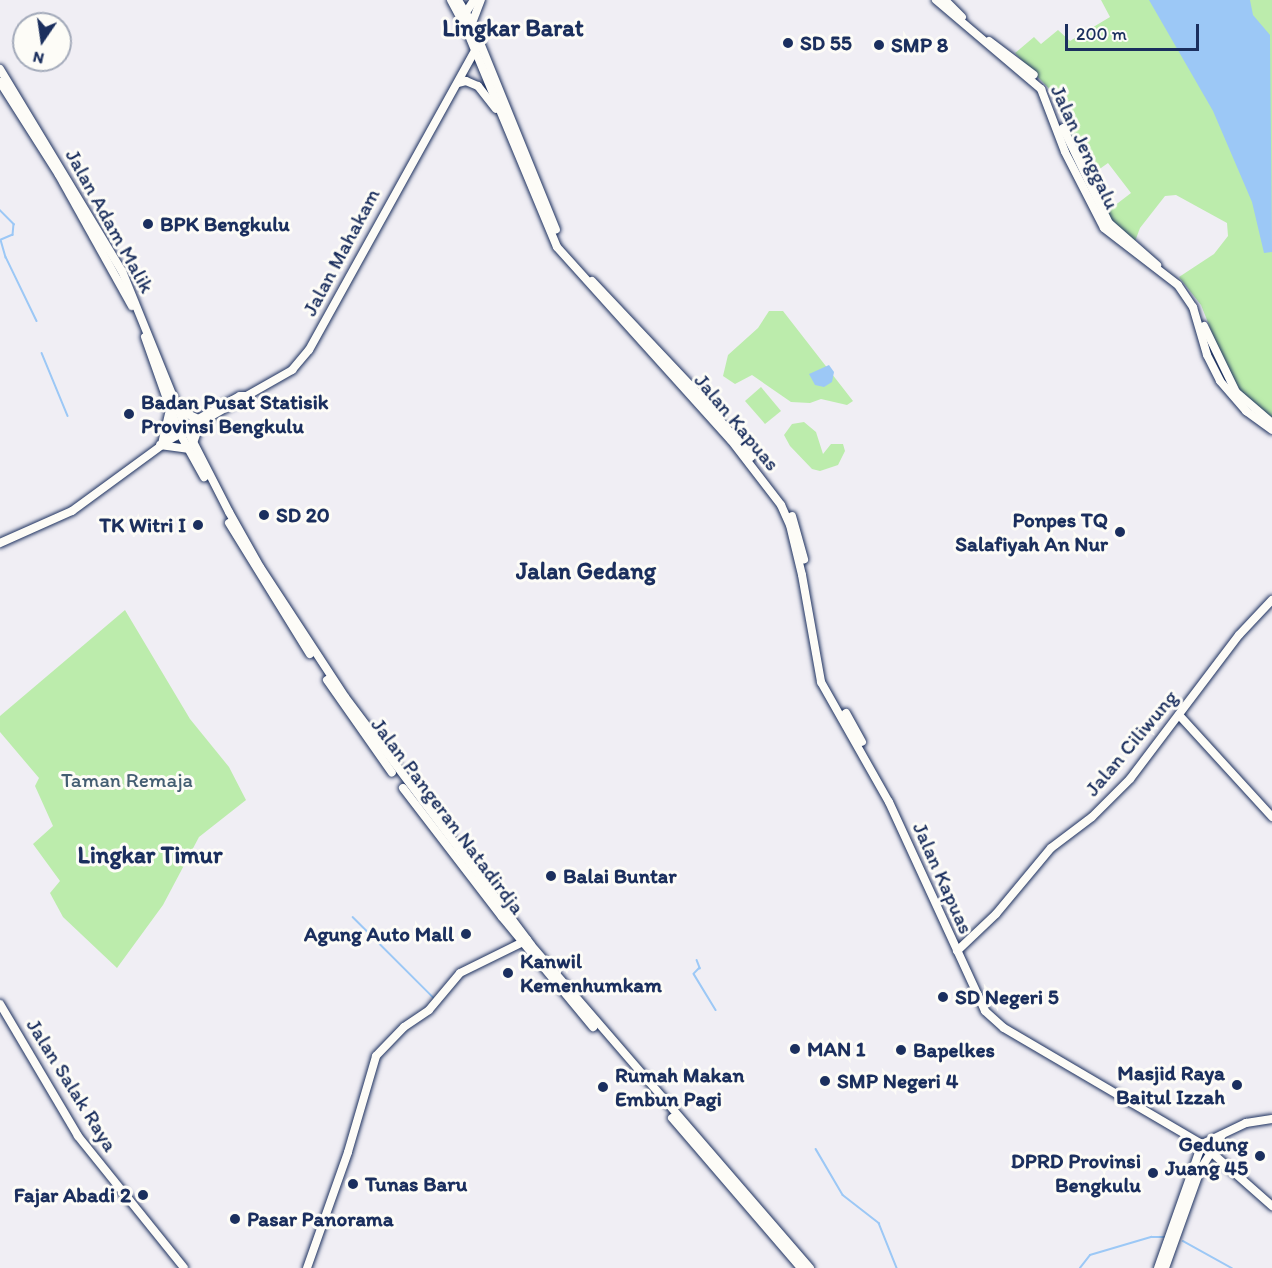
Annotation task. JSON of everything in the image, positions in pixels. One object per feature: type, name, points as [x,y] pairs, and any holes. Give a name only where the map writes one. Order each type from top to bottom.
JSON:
[{"type":"main road","points":[[451,0],[466,21]]},
{"type":"main road","points":[[458,0],[466,21]]},
{"type":"main road","points":[[466,21],[474,0]]},
{"type":"main road","points":[[466,21],[482,0]]},
{"type":"main road","name":"Jalan Jenggalu","points":[[936,0],[993,52],[1031,80],[1044,95],[1057,119]]},
{"type":"main road","name":"Jalan Jenggalu","points":[[945,0],[1038,79],[1057,119],[1065,152],[1104,228],[1180,284],[1195,306],[1228,380],[1246,403],[1272,423]]},
{"type":"main road","name":"Jalan Adam Malik","points":[[0,69],[91,225],[130,303],[174,408],[181,432]]},
{"type":"main road","name":"Jalan Adam Malik","points":[[0,82],[91,225]]},
{"type":"main road","name":"Jalan Jenggalu","points":[[1195,306],[1220,381],[1246,411],[1272,430]]},
{"type":"main road","points":[[174,408],[199,422],[191,446],[161,445],[174,408]]},
{"type":"main road","name":"Jalan Pangeran Natadirdja","points":[[181,432],[273,594],[352,714],[525,941],[735,1182],[776,1233]]},
{"type":"main road","name":"Jalan Salak Raya","points":[[0,1004],[78,1136],[184,1268]]},
{"type":"main road","points":[[776,1233],[801,1268]]},
{"type":"main road","points":[[776,1233],[810,1268]]},
{"type":"street","name":"Jalan Kapuas","points":[[466,21],[475,50],[503,117],[523,156]]},
{"type":"street","name":"Jalan Kapuas","points":[[475,50],[565,250],[742,444],[790,512],[804,560],[825,680],[860,742],[930,881],[957,951],[985,1011],[994,1021],[1202,1144],[1272,1206]]},
{"type":"street","name":"Jalan Mahakam","points":[[0,543],[72,511],[181,432],[240,396],[247,396],[292,370],[309,350],[475,50]]},
{"type":"street","points":[[456,84],[466,81],[478,86],[503,117]]},
{"type":"street","name":"Jalan Ciliwung","points":[[957,951],[996,914],[1051,848],[1110,800],[1247,626],[1272,600]]},
{"type":"street","points":[[1179,715],[1272,818]]},
{"type":"street","points":[[307,1268],[376,1056],[404,1027],[429,1010],[460,973],[525,941]]},
{"type":"street","points":[[1158,1268],[1202,1144],[1246,1123],[1272,1119]]},
{"type":"street","points":[[1165,1268],[1197,1179],[1222,1135]]},
{"type":"green space","points":[[1101,0],[1272,0],[1272,421],[1245,399],[1229,375],[1201,305],[1179,277],[1214,254],[1228,236],[1227,223],[1176,195],[1165,196],[1140,228],[1134,244],[1105,213],[1131,193],[1108,163],[1087,178],[1055,95],[1015,53],[1034,37],[1041,44],[1058,30],[1070,41],[1110,17]]},
{"type":"green space","points":[[769,311],[783,311],[853,401],[847,405],[821,399],[810,403],[791,402],[752,375],[735,384],[723,376],[728,355],[758,328]]},
{"type":"green space","points":[[761,387],[781,411],[765,424],[745,401]]},
{"type":"green space","points":[[804,422],[816,432],[823,454],[831,444],[843,444],[845,451],[838,465],[820,471],[812,469],[790,446],[784,435],[792,424]]},
{"type":"green space","name":"Taman Remaja","points":[[125,610],[190,719],[229,767],[246,800],[199,837],[163,905],[117,968],[63,917],[50,893],[60,881],[33,844],[53,826],[35,786],[39,778],[0,732],[0,716]]},
{"type":"water","points":[[1149,0],[1250,0],[1253,15],[1270,35],[1272,252],[1264,253],[1252,202],[1213,111]]},
{"type":"water","points":[[829,365],[834,372],[832,382],[824,387],[815,385],[809,374]]},
{"type":"waterway","points":[[0,210],[14,224],[13,235],[1,240],[6,257],[37,321]]},
{"type":"waterway","points":[[42,353],[68,416]]},
{"type":"waterway","points":[[353,917],[434,998]]},
{"type":"waterway","points":[[697,960],[700,968],[694,974],[716,1010]]},
{"type":"waterway","points":[[816,1149],[843,1195],[879,1223],[897,1268]]},
{"type":"waterway","points":[[1080,1268],[1090,1255],[1151,1237],[1167,1237]]},
{"type":"waterway","points":[[1183,1241],[1232,1268]]},
{"type":"place","name":"SD 55","points":[[788,43]]},
{"type":"place","name":"SMP 8","points":[[879,45]]},
{"type":"place","name":"BPK Bengkulu","points":[[148,224]]},
{"type":"place","name":"Badan Pusat Statisik Provinsi Bengkulu","points":[[129,414]]},
{"type":"place","name":"SD 20","points":[[264,515]]},
{"type":"place","name":"TK Witri I","points":[[198,525]]},
{"type":"place","name":"Ponpes TQ Salafiyah An Nur","points":[[1120,532]]},
{"type":"place","name":"Balai Buntar","points":[[551,876]]},
{"type":"place","name":"Agung Auto Mall","points":[[466,934]]},
{"type":"place","name":"Kanwil Kemenhumkam","points":[[508,973]]},
{"type":"place","name":"SD Negeri 5","points":[[943,997]]},
{"type":"place","name":"MAN 1","points":[[795,1049]]},
{"type":"place","name":"Bapelkes","points":[[901,1050]]},
{"type":"place","name":"SMP Negeri 4","points":[[825,1081]]},
{"type":"place","name":"Masjid Raya Baitul Izzah","points":[[1237,1085]]},
{"type":"place","name":"Rumah Makan Embun Pagi","points":[[603,1087]]},
{"type":"place","name":"Gedung Juang 45","points":[[1260,1156]]},
{"type":"place","name":"DPRD Provinsi Bengkulu","points":[[1153,1173]]},
{"type":"place","name":"Tunas Baru","points":[[353,1184]]},
{"type":"place","name":"Fajar Abadi 2","points":[[143,1195]]},
{"type":"place","name":"Pasar Panorama","points":[[235,1219]]},
{"type":"district","name":"Lingkar Barat","points":[[513,28]]},
{"type":"district","name":"Jalan Gedang","points":[[586,571]]},
{"type":"district","name":"Lingkar Timur","points":[[150,855]]}]
